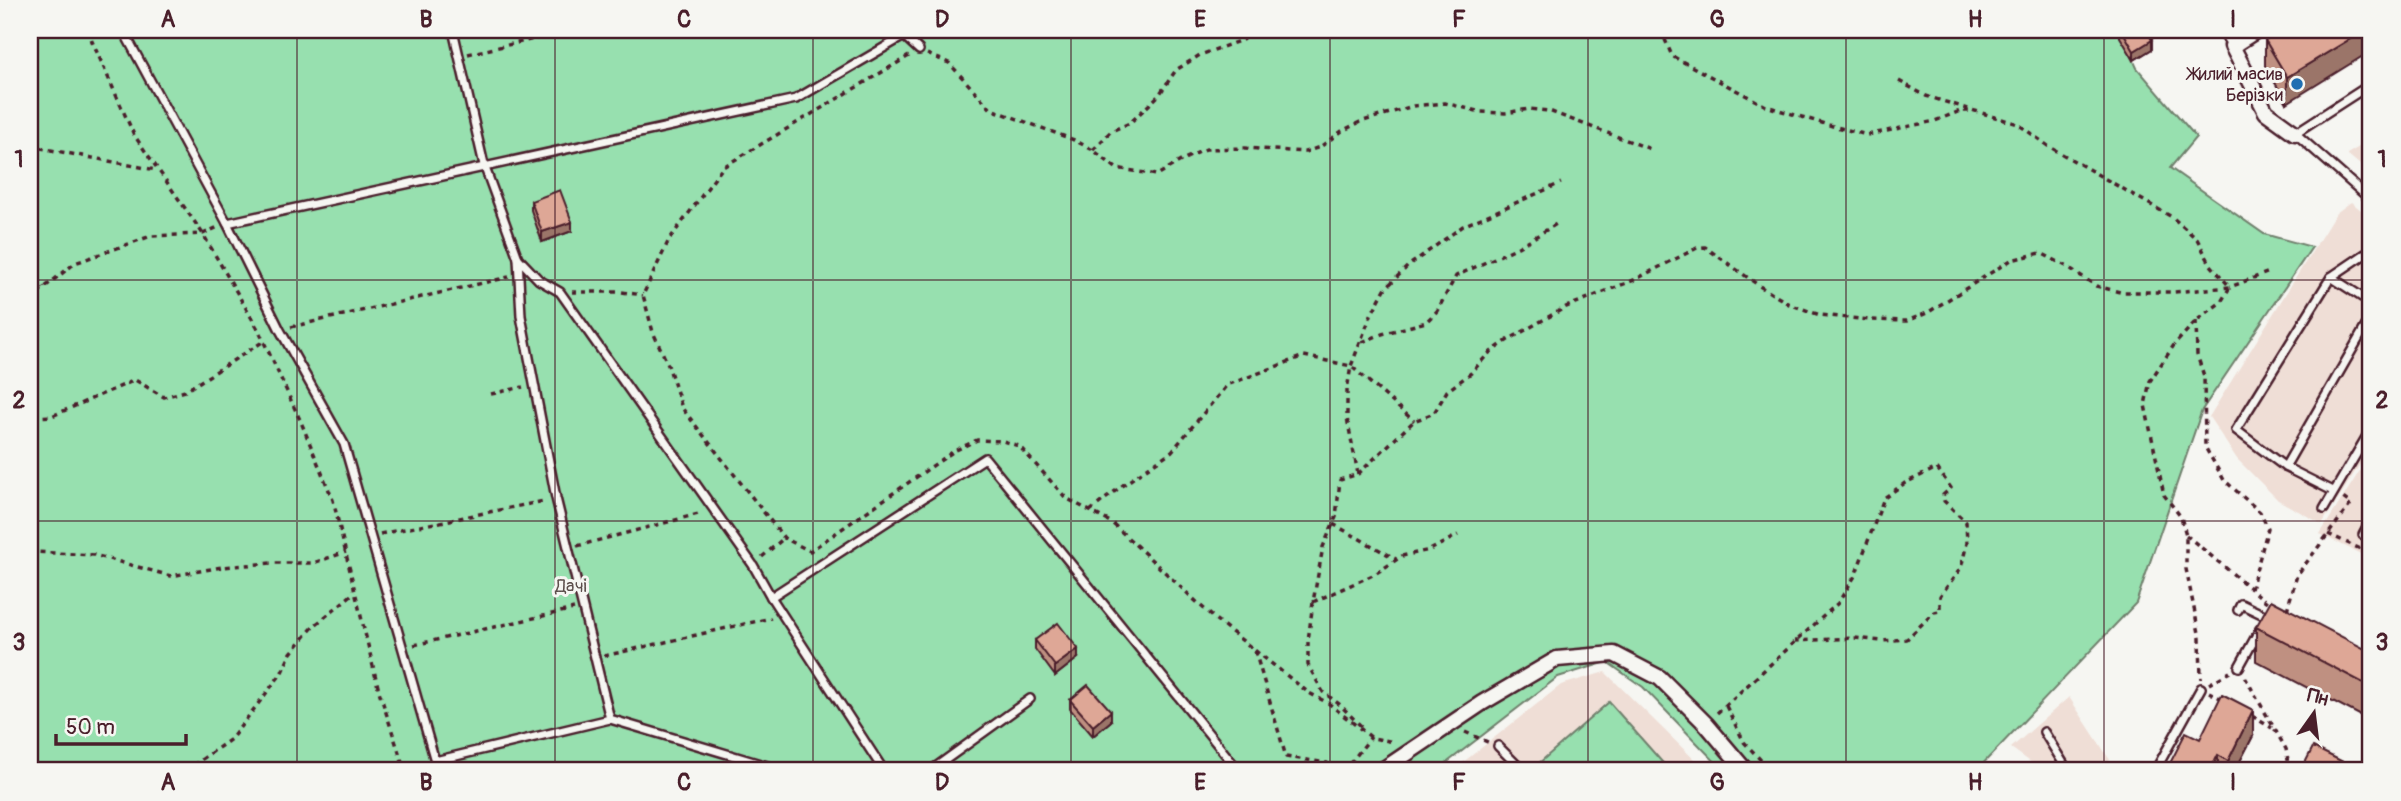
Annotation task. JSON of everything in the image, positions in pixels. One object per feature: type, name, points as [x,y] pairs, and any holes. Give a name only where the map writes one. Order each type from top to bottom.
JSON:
[{"type":"street","points":[[2257,30],[2232,46],[2266,112],[2295,133]]},
{"type":"street","points":[[1381,771],[1482,703],[1557,659],[1614,654],[1660,678],[1746,771]]},
{"type":"lane","points":[[123,30],[227,223],[280,330],[344,444],[401,647],[435,761],[441,771]]},
{"type":"lane","points":[[453,30],[484,165],[518,258],[521,316],[556,498],[610,719]]},
{"type":"lane","points":[[896,30],[919,50]]},
{"type":"lane","points":[[2221,30],[2232,46]]},
{"type":"lane","points":[[227,223],[796,99],[904,36]]},
{"type":"lane","points":[[2371,84],[2295,133],[2371,200]]},
{"type":"lane","points":[[2333,492],[2285,467],[2236,430],[2331,277],[2371,250]]},
{"type":"lane","points":[[518,258],[539,280],[559,292],[753,565],[884,771]]},
{"type":"lane","points":[[2331,277],[2371,303]]},
{"type":"lane","points":[[2285,467],[2371,317]]},
{"type":"lane","points":[[2324,509],[2371,429]]},
{"type":"lane","points":[[771,597],[985,458],[1239,771]]},
{"type":"lane","points":[[2363,535],[2371,520]]},
{"type":"lane","points":[[2238,610],[2241,604],[2266,616]]},
{"type":"lane","points":[[2239,667],[2272,606],[2286,612]]},
{"type":"lane","points":[[2155,771],[2201,688]]},
{"type":"lane","points":[[930,771],[1030,699]]},
{"type":"lane","points":[[435,761],[610,719],[784,771]]},
{"type":"lane","points":[[2044,732],[2068,771]]},
{"type":"lane","points":[[1498,746],[1523,771]]},
{"type":"path","points":[[87,30],[134,135],[203,234],[264,341],[301,422],[333,500],[379,691],[405,771]]},
{"type":"path","points":[[459,56],[574,30]]},
{"type":"path","points":[[1093,150],[1111,131],[1130,123],[1159,95],[1177,70],[1200,55],[1242,40],[1255,30]]},
{"type":"path","points":[[1661,30],[1672,56],[1766,106],[1867,135],[1935,121],[1960,111],[1978,112]]},
{"type":"path","points":[[1418,747],[1371,738],[1328,703],[1309,693],[1215,619],[1112,523],[1066,498],[1019,446],[1003,441],[977,440],[954,451],[810,551],[784,538],[682,408],[668,365],[653,332],[643,295],[669,240],[723,167],[919,50],[949,63],[991,109],[1074,140],[1093,150],[1116,168],[1157,175],[1206,149],[1245,148],[1305,152],[1320,147],[1360,122],[1413,106],[1445,103],[1505,113],[1529,109],[1549,111],[1653,150]]},
{"type":"path","points":[[1899,81],[1926,96],[2018,124],[2048,146],[2172,217],[2197,239],[2211,265],[2230,287]]},
{"type":"path","points":[[30,146],[158,170]]},
{"type":"path","points":[[1358,474],[1347,418],[1351,366],[1371,315],[1385,289],[1408,266],[1463,226],[1561,183]]},
{"type":"path","points":[[1362,342],[1426,322],[1437,312],[1456,276],[1518,247],[1558,223]]},
{"type":"path","points":[[30,299],[75,262],[151,236],[203,234]]},
{"type":"path","points":[[1371,738],[1339,704],[1323,692],[1308,665],[1312,602],[1323,547],[1339,502],[1340,480],[1358,474],[1414,421],[1434,413],[1447,391],[1471,373],[1488,354],[1528,327],[1566,307],[1634,280],[1697,248],[1705,247],[1790,304],[1820,315],[1870,320],[1907,321],[1927,313],[2011,260],[2041,253],[2096,286],[2120,292],[2174,292],[2230,287],[2269,272]]},
{"type":"path","points":[[30,272],[44,288]]},
{"type":"path","points":[[280,330],[518,275]]},
{"type":"path","points":[[2201,688],[2200,638],[2186,569],[2186,535],[2181,517],[2164,495],[2145,405],[2150,381],[2174,345],[2196,321],[2221,302],[2230,287]]},
{"type":"path","points":[[559,292],[622,292],[643,295]]},
{"type":"path","points":[[2196,321],[2197,355],[2204,376],[2204,447],[2224,480],[2260,512],[2268,528],[2251,589]]},
{"type":"path","points":[[30,375],[36,417],[51,416],[135,380],[164,397],[185,391],[264,341]]},
{"type":"path","points":[[1090,511],[1172,451],[1227,385],[1304,356],[1351,366],[1414,421]]},
{"type":"path","points":[[491,394],[535,385]]},
{"type":"path","points":[[1706,725],[1795,641],[1838,603],[1856,576],[1884,498],[1905,483],[1937,468],[1951,488],[1943,495],[1944,501],[1966,522],[1967,543],[1961,568],[1940,596],[1940,611],[1934,612],[1907,639],[1795,641]]},
{"type":"path","points":[[370,536],[556,498]]},
{"type":"path","points":[[2286,612],[2297,575],[2351,504]]},
{"type":"path","points":[[568,548],[713,510]]},
{"type":"path","points":[[1333,524],[1396,559]]},
{"type":"path","points":[[2328,534],[2367,552],[2371,557]]},
{"type":"path","points":[[1312,602],[1375,574],[1402,556],[1430,550],[1458,535]]},
{"type":"path","points":[[2186,535],[2272,606]]},
{"type":"path","points":[[753,565],[784,538]]},
{"type":"path","points":[[30,554],[94,555],[172,576],[222,567],[313,563],[345,552]]},
{"type":"path","points":[[185,771],[231,739],[314,626],[355,592]]},
{"type":"path","points":[[401,647],[583,607]]},
{"type":"path","points":[[595,657],[783,615]]},
{"type":"path","points":[[1255,649],[1286,757],[1327,763],[1331,771]]},
{"type":"path","points":[[2201,688],[2239,667],[2286,749],[2290,771]]},
{"type":"path","points":[[2201,688],[2233,706]]},
{"type":"path","points":[[1726,706],[1744,742],[1771,771]]},
{"type":"path","points":[[2243,712],[2275,729]]},
{"type":"path","points":[[1449,725],[1498,746]]},
{"type":"path","points":[[1344,771],[1371,738]]},
{"type":"path","points":[[30,765],[48,766],[61,771]]},
{"type":"shaded area","points":[[2371,140],[2371,174],[2347,154]]},
{"type":"shaded area","points":[[2351,202],[2371,218],[2371,447],[2322,524],[2278,500],[2237,459],[2209,417],[2336,213]]},
{"type":"shaded area","points":[[2371,453],[2371,559],[2320,534]]},
{"type":"shaded area","points":[[1605,672],[1706,771],[1452,771],[1561,685]]},
{"type":"shaded area","points":[[2069,697],[2110,760],[2099,771],[2043,771],[2011,748]]},
{"type":"green space","name":"Дачі","points":[[30,30],[2120,30],[2137,68],[2196,137],[2170,168],[2264,234],[2312,247],[2202,410],[2136,603],[1976,771],[1724,771],[1643,687],[1607,662],[1558,677],[1436,771],[30,771]]},
{"type":"green space","points":[[1609,702],[1670,771],[1530,771]]},
{"type":"building","points":[[2122,30],[2150,30],[2147,31],[2152,40],[2134,51]]},
{"type":"building","points":[[2282,30],[2365,30],[2287,77],[2265,40]]},
{"type":"building","points":[[560,190],[572,222],[542,232],[531,201]]},
{"type":"building","points":[[2271,600],[2371,652],[2371,687],[2256,627]]},
{"type":"building","points":[[1058,623],[1078,649],[1055,666],[1035,640]]},
{"type":"building","points":[[1088,685],[1111,711],[1093,726],[1070,700]]},
{"type":"building","points":[[2222,694],[2253,710],[2228,761],[2218,755],[2210,771],[2166,771],[2186,732],[2200,739]]},
{"type":"building","points":[[2313,747],[2355,768],[2353,771],[2301,771]]},
{"type":"place","name":"Жилий масив Берізки","points":[[2297,84]]}]
